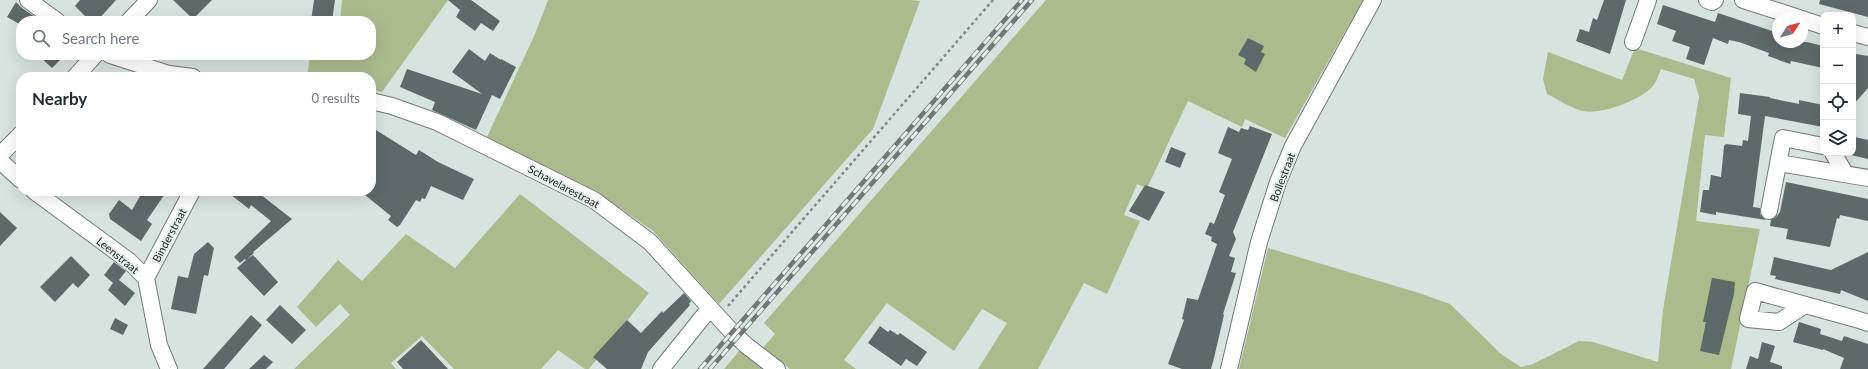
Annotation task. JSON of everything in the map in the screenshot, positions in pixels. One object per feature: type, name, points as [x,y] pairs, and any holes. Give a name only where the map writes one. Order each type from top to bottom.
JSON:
[{"type":"street","points":[[28,0],[50,16]]},
{"type":"street","points":[[133,16],[149,0]]},
{"type":"street","name":"Bollestraat","points":[[1229,369],[1259,242],[1278,182],[1293,146],[1373,0]]},
{"type":"street","points":[[1633,42],[1648,0]]},
{"type":"street","points":[[1707,0],[1712,2],[1715,0]]},
{"type":"street","points":[[1743,0],[1780,12]]},
{"type":"street","points":[[1808,21],[1820,25]]},
{"type":"street","points":[[1856,34],[1868,37]]},
{"type":"street","points":[[80,72],[90,60]]},
{"type":"street","points":[[126,60],[163,72]]},
{"type":"street","name":"Schavelarestraat","points":[[376,102],[392,106],[437,122],[594,200],[650,242],[713,312],[747,346],[777,369]]},
{"type":"street","points":[[1769,211],[1783,138],[1820,145]]},
{"type":"street","points":[[0,155],[16,139]]},
{"type":"street","points":[[1835,156],[1844,174]]},
{"type":"street","points":[[0,161],[16,175]]},
{"type":"street","points":[[1779,163],[1837,174],[1868,178]]},
{"type":"street","name":"Leenstraat","points":[[41,196],[129,261],[146,278],[159,345],[169,369]]},
{"type":"street","name":"Binderstraat","points":[[146,278],[189,196]]},
{"type":"street","points":[[1805,305],[1868,323]]},
{"type":"street","points":[[661,369],[706,313],[713,312]]},
{"type":"path","points":[[713,312],[723,311],[994,0]]},
{"type":"green space","points":[[342,0],[448,0],[382,92],[376,91],[376,72],[308,72],[309,60],[376,60],[376,16],[340,16]]},
{"type":"green space","points":[[548,0],[920,1],[873,129],[719,304],[653,231],[617,206],[570,179],[487,137],[535,34]]},
{"type":"green space","points":[[1046,0],[1363,0],[1285,138],[1245,119],[1242,127],[1188,101],[1147,188],[1137,184],[1124,215],[1140,221],[1107,294],[1084,283],[1038,369],[978,369],[1007,323],[982,309],[954,351],[887,303],[844,360],[856,369],[790,369],[763,348],[775,334],[764,323]]},
{"type":"green space","points":[[1635,48],[1731,78],[1724,137],[1705,135],[1696,221],[1760,229],[1731,369],[1239,369],[1268,248],[1419,293],[1450,304],[1501,354],[1521,367],[1533,364],[1579,341],[1593,342],[1658,362],[1663,310],[1699,97],[1694,79],[1661,69],[1653,86],[1640,96],[1610,109],[1591,112],[1583,111],[1565,104],[1547,94],[1543,79],[1548,52],[1622,80]]},
{"type":"green space","points":[[520,194],[649,293],[589,369],[585,369],[558,350],[541,369],[454,369],[422,336],[391,363],[396,369],[294,369],[350,315],[340,304],[316,327],[297,307],[338,260],[362,281],[406,234],[455,268]]},
{"type":"green space","points":[[740,350],[764,369],[724,369]]},
{"type":"building","points":[[80,0],[116,0],[102,16],[85,16],[75,6]]},
{"type":"building","points":[[173,0],[212,0],[196,16],[190,16]]},
{"type":"building","points":[[314,0],[335,0],[333,16],[312,16]]},
{"type":"building","points":[[448,0],[471,0],[500,21],[493,31],[481,23],[475,31],[456,17],[460,10]]},
{"type":"building","points":[[1604,0],[1626,0],[1610,54],[1576,41],[1580,29],[1589,32],[1593,18],[1597,20]]},
{"type":"building","points":[[1820,0],[1868,0],[1868,17],[1856,14],[1856,12],[1849,12],[1819,4]]},
{"type":"building","points":[[16,2],[34,16],[16,16],[16,22],[7,17]]},
{"type":"building","points":[[1663,5],[1715,22],[1718,13],[1772,31],[1772,48],[1808,48],[1808,42],[1820,45],[1820,67],[1791,61],[1790,64],[1768,56],[1769,53],[1739,42],[1729,40],[1728,44],[1713,38],[1704,65],[1686,59],[1690,47],[1672,41],[1676,31],[1657,24]]},
{"type":"building","points":[[1248,38],[1264,46],[1261,52],[1265,54],[1256,72],[1244,64],[1246,59],[1238,55]]},
{"type":"building","points":[[469,49],[485,61],[490,53],[516,67],[500,99],[492,95],[476,130],[432,110],[435,102],[400,87],[407,69],[482,94],[452,72]]},
{"type":"building","points":[[1856,54],[1868,56],[1868,88],[1856,102]]},
{"type":"building","points":[[43,60],[60,60],[52,68]]},
{"type":"building","points":[[1740,93],[1770,97],[1799,104],[1799,100],[1820,104],[1820,126],[1765,116],[1753,207],[1760,208],[1760,214],[1766,220],[1716,212],[1716,215],[1700,212],[1703,190],[1709,190],[1711,175],[1721,177],[1724,146],[1726,144],[1742,146],[1743,140],[1748,141],[1751,116],[1738,114]]},
{"type":"building","points":[[1250,126],[1272,134],[1233,232],[1236,239],[1229,256],[1235,258],[1231,272],[1236,273],[1223,314],[1211,369],[1182,369],[1168,364],[1184,320],[1182,319],[1187,298],[1198,300],[1217,244],[1211,241],[1212,237],[1205,234],[1210,222],[1214,224],[1225,195],[1219,192],[1232,159],[1218,153],[1228,127],[1239,132],[1241,128],[1248,130]]},
{"type":"building","points":[[376,130],[416,155],[419,150],[438,162],[474,179],[463,200],[431,186],[425,199],[422,198],[420,202],[416,200],[400,225],[397,227],[388,220],[391,216],[366,196],[376,196]]},
{"type":"building","points":[[1856,137],[1868,140],[1868,159],[1855,156]]},
{"type":"building","points":[[1171,147],[1186,153],[1180,168],[1165,162]]},
{"type":"building","points":[[1786,182],[1868,199],[1868,221],[1840,215],[1839,219],[1837,218],[1830,247],[1786,239],[1788,229],[1770,226],[1770,220],[1776,217],[1780,212]]},
{"type":"building","points":[[1145,185],[1165,192],[1149,221],[1129,211]]},
{"type":"building","points":[[140,196],[164,196],[147,220],[152,224],[141,241],[110,219],[109,214],[119,200],[132,210]]},
{"type":"building","points":[[232,196],[262,196],[292,219],[253,252],[254,253],[247,259],[253,255],[278,282],[264,296],[237,268],[246,260],[245,259],[240,263],[234,257],[271,221],[251,205],[249,209]]},
{"type":"building","points":[[0,212],[17,228],[0,246]]},
{"type":"building","points":[[208,242],[214,248],[208,276],[204,275],[196,314],[171,309],[178,276],[188,278],[194,254]]},
{"type":"building","points":[[1868,252],[1868,301],[1841,290],[1840,294],[1775,279],[1776,276],[1770,275],[1774,257],[1831,270]]},
{"type":"building","points":[[71,256],[90,275],[78,288],[73,283],[55,302],[40,287]]},
{"type":"building","points":[[114,262],[126,271],[119,280],[135,293],[125,306],[108,290],[113,283],[104,275]]},
{"type":"building","points":[[1712,278],[1735,282],[1734,294],[1719,355],[1700,351],[1706,322],[1703,322]]},
{"type":"building","points":[[684,293],[691,301],[689,304],[690,305],[648,352],[641,369],[607,369],[593,357],[627,320],[641,333],[662,311],[663,313]]},
{"type":"building","points":[[280,305],[306,330],[292,344],[266,320]]},
{"type":"building","points":[[251,315],[262,325],[224,369],[203,369]]},
{"type":"building","points":[[115,318],[128,325],[123,335],[110,329]]},
{"type":"building","points":[[1799,322],[1821,329],[1820,334],[1842,341],[1844,336],[1868,344],[1868,369],[1840,369],[1844,358],[1823,349],[1793,342]]},
{"type":"building","points":[[880,326],[888,332],[890,330],[898,335],[900,333],[927,352],[917,366],[906,359],[901,366],[868,343]]},
{"type":"building","points":[[421,340],[448,369],[403,369],[397,362]]},
{"type":"building","points":[[1762,342],[1775,346],[1770,362],[1782,366],[1782,369],[1746,369],[1750,356],[1758,359]]},
{"type":"building","points":[[264,355],[273,362],[266,369],[249,369]]},
{"type":"railway","points":[[700,369],[1022,0]]},
{"type":"railway","points":[[710,369],[1032,0]]}]
